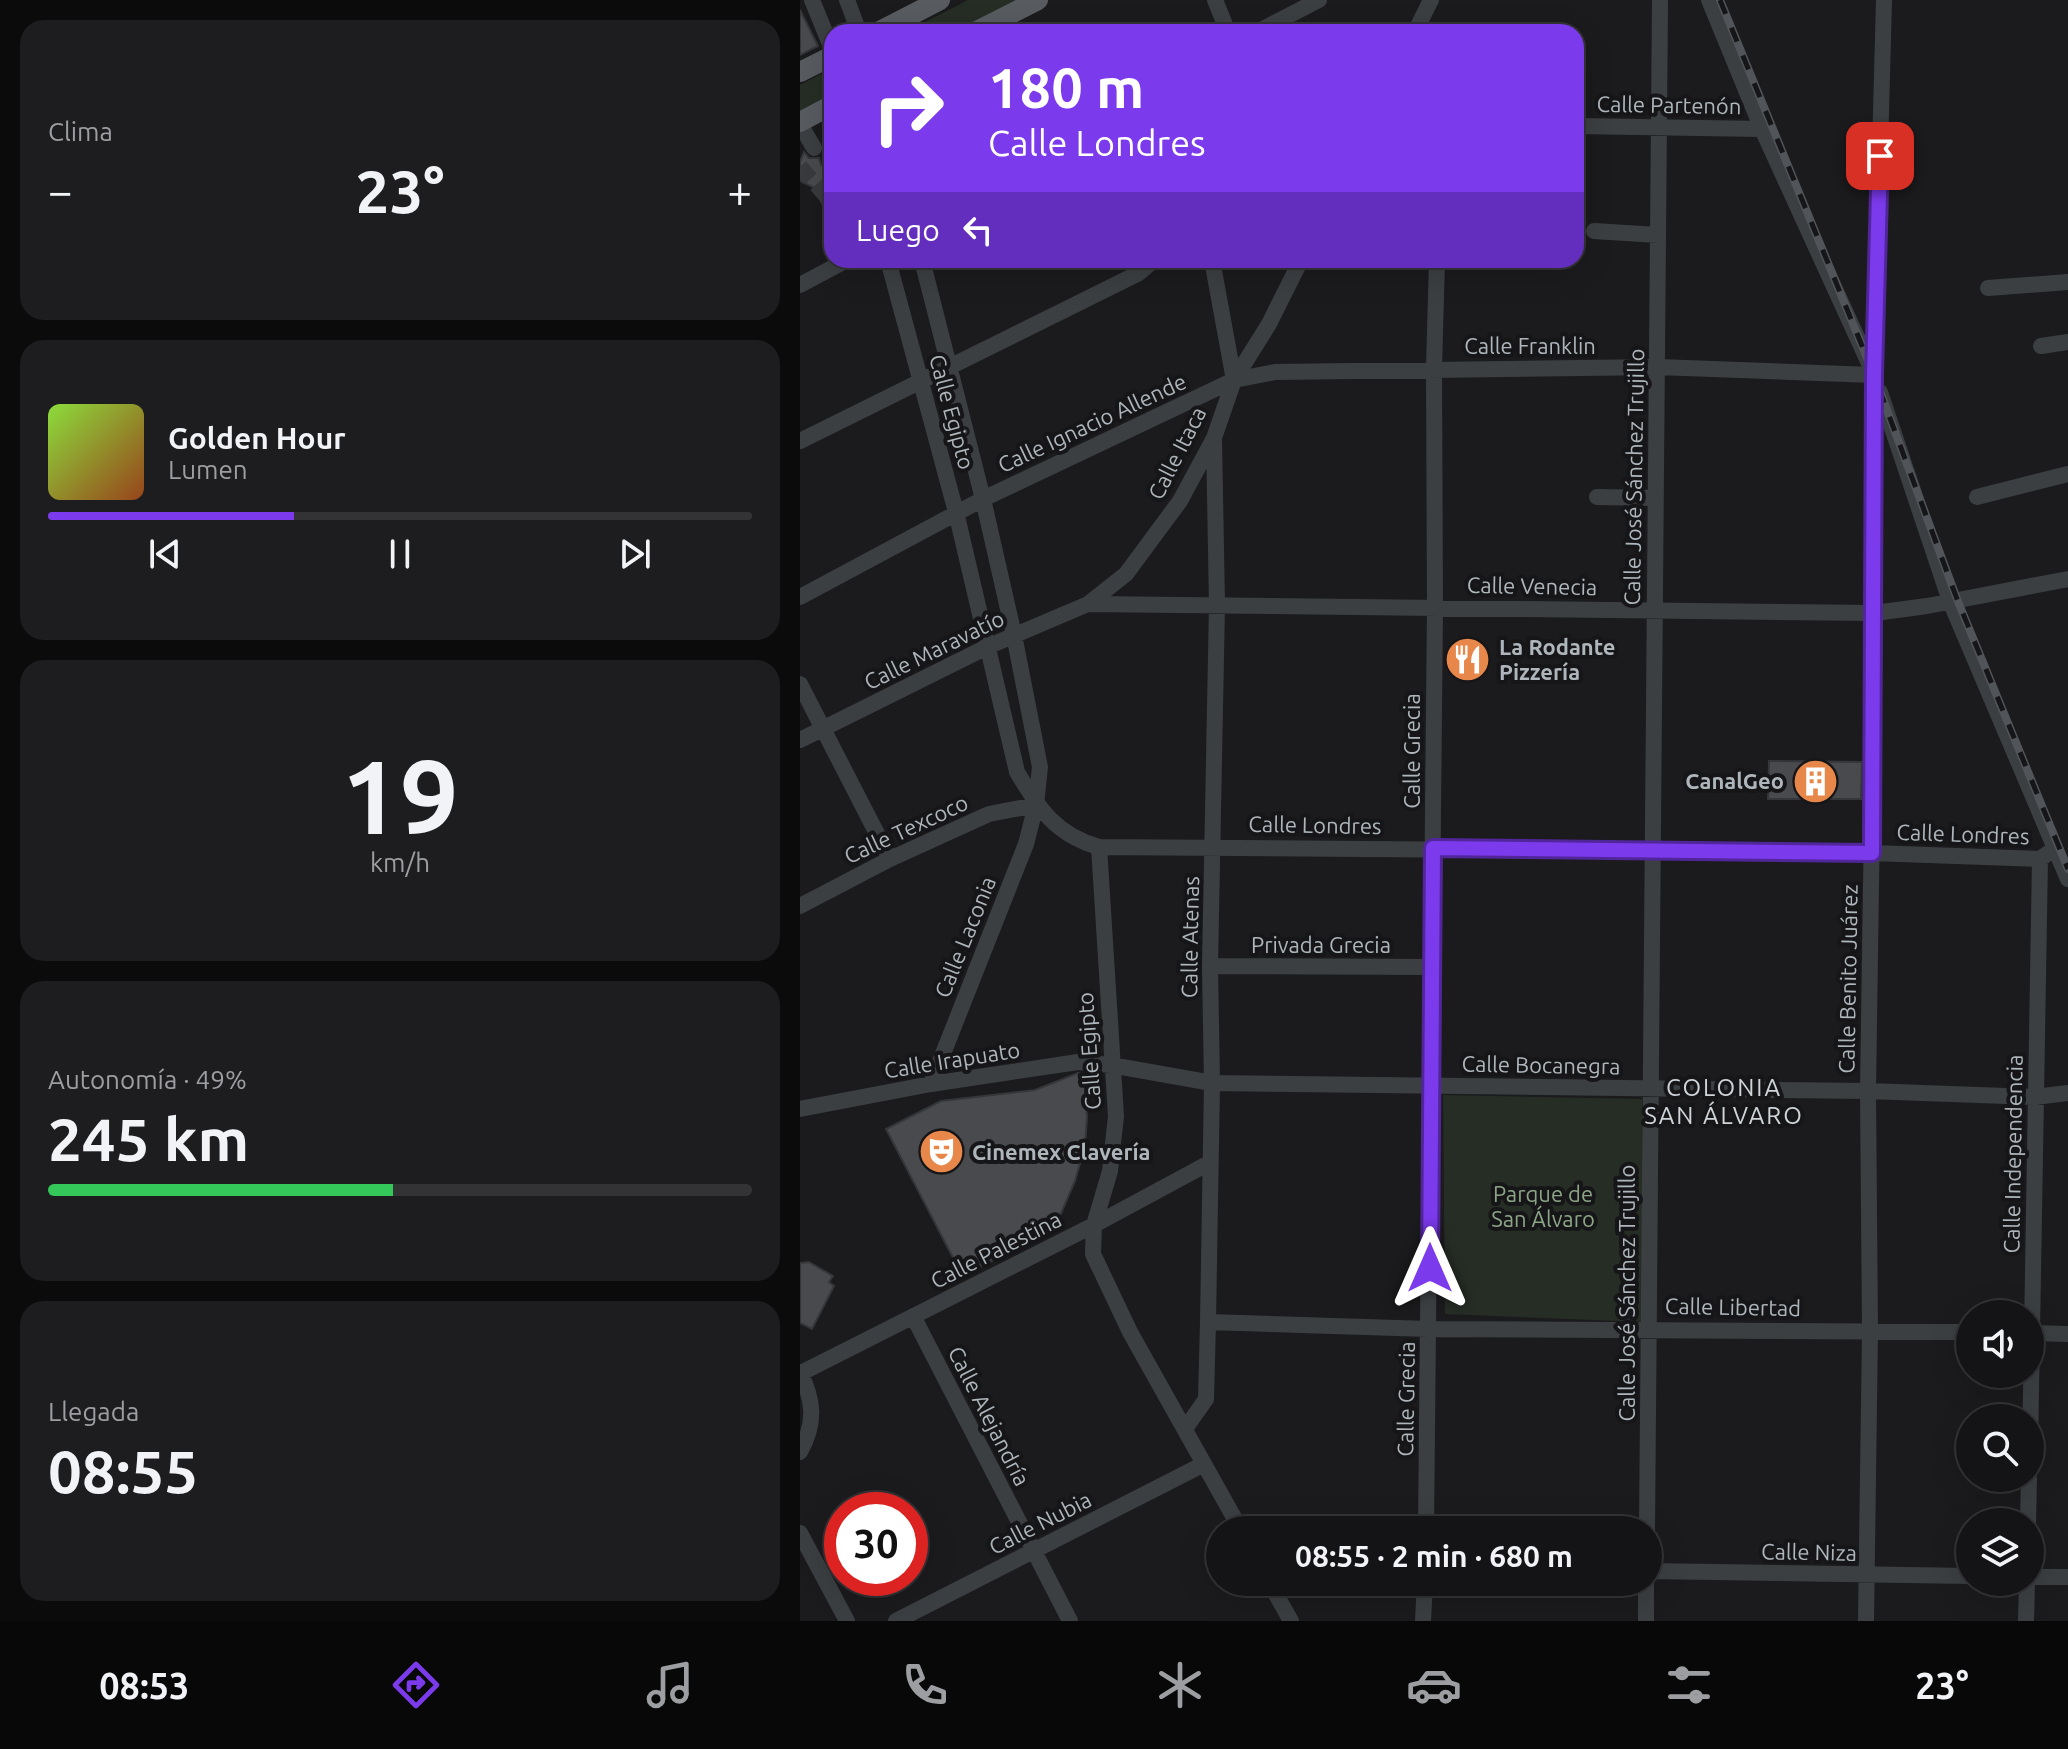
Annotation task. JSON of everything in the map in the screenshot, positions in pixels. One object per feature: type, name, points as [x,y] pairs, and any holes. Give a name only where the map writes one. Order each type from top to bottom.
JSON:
[{"type":"main road","points":[[894,24],[940,0]]},
{"type":"main road","points":[[991,24],[1038,0]]},
{"type":"main road","points":[[800,72],[824,60]]},
{"type":"main road","points":[[800,123],[824,110]]},
{"type":"street","points":[[812,0],[824,29]]},
{"type":"street","points":[[847,0],[856,24]]},
{"type":"street","points":[[1215,0],[1225,24]]},
{"type":"street","points":[[1272,24],[1319,0]]},
{"type":"street","points":[[1419,24],[1431,0]]},
{"type":"street","name":"Calle José Sánchez Trujillo","points":[[1647,1516],[1660,0]]},
{"type":"street","points":[[1709,0],[1762,129],[1874,375],[1950,601],[2068,879]]},
{"type":"street","name":"Calle Benito Juárez","points":[[1866,1621],[1870,1331],[1868,1091],[1875,613],[1874,375],[1884,0]]},
{"type":"street","points":[[800,123],[814,148]]},
{"type":"street","name":"Calle Partenón","points":[[1584,126],[1762,129]]},
{"type":"street","points":[[1594,231],[1658,235]]},
{"type":"street","points":[[800,285],[832,268]]},
{"type":"street","name":"Calle Egipto","points":[[890,268],[956,512],[1017,772],[1036,805],[1067,835],[1099,847],[1116,1116],[1110,1171],[1094,1225],[1093,1254],[1104,1282],[1233,1516]]},
{"type":"street","name":"Calle Egipto","points":[[924,268],[1014,635],[1040,767],[1036,805]]},
{"type":"street","points":[[800,441],[1145,268]]},
{"type":"street","points":[[1213,268],[1234,380]]},
{"type":"street","name":"Calle Itaca","points":[[1088,604],[1126,574],[1180,501],[1214,438],[1234,380],[1269,324],[1297,268]]},
{"type":"street","name":"Calle Grecia","points":[[1426,1516],[1437,268]]},
{"type":"street","points":[[1988,288],[2068,282]]},
{"type":"street","points":[[2041,346],[2068,342]]},
{"type":"street","name":"Calle Franklin","points":[[1234,380],[1275,372],[1434,368],[1658,367],[1874,375]]},
{"type":"street","name":"Calle Ignacio Allende","points":[[800,597],[956,512],[1234,380]]},
{"type":"street","name":"Calle Atenas","points":[[1185,1429],[1206,1399],[1217,605],[1214,438]]},
{"type":"street","points":[[1977,497],[2068,474]]},
{"type":"street","points":[[1597,497],[1655,498]]},
{"type":"street","name":"Calle Venecia","points":[[1088,604],[1875,613],[2068,579]]},
{"type":"street","name":"Calle Maravatío","points":[[800,740],[987,647],[1088,604]]},
{"type":"street","points":[[800,684],[890,859]]},
{"type":"street","name":"Calle Texcoco","points":[[800,906],[890,859],[989,814],[1036,805]]},
{"type":"street","name":"Calle Laconia","points":[[931,1084],[1026,844],[1036,805]]},
{"type":"street","name":"Calle Londres","points":[[1099,847],[1872,853],[2040,859],[2054,849]]},
{"type":"street","name":"Calle Independencia","points":[[2032,1300],[2040,859]]},
{"type":"street","name":"Privada Grecia","points":[[1210,966],[1432,967]]},
{"type":"street","name":"Calle Irapuato","points":[[800,1109],[931,1084],[1078,1062],[1111,1065]]},
{"type":"street","name":"Calle Bocanegra","points":[[1111,1065],[1212,1083],[1868,1091],[2035,1097],[2068,1093]]},
{"type":"street","name":"Calle Palestina","points":[[801,1372],[1094,1225],[1209,1163]]},
{"type":"street","name":"Calle Alejandría","points":[[913,1316],[1070,1621]]},
{"type":"street","name":"Calle Libertad","points":[[1208,1322],[1429,1329],[1956,1332]]},
{"type":"street","points":[[2044,1333],[2068,1334]]},
{"type":"street","points":[[800,1452],[809,1435],[812,1403],[801,1372]]},
{"type":"street","name":"Calle Nubia","points":[[896,1621],[1204,1464]]},
{"type":"street","points":[[800,1533],[847,1621]]},
{"type":"street","name":"Calle Niza","points":[[1662,1571],[1956,1576]]},
{"type":"street","points":[[2044,1577],[2068,1577]]},
{"type":"street","points":[[1277,1596],[1291,1621]]},
{"type":"street","points":[[1423,1621],[1424,1596]]},
{"type":"street","points":[[1646,1596],[1646,1621]]},
{"type":"street","points":[[2026,1621],[2027,1596]]},
{"type":"green space","points":[[968,0],[1019,0],[972,24],[922,24]]},
{"type":"green space","points":[[821,74],[824,101],[800,113],[800,85]]},
{"type":"green space","name":"Parque de San Álvaro","points":[[1443,1095],[1642,1099],[1643,1322],[1445,1314]]},
{"type":"building","points":[[800,10],[818,46],[800,55]]},
{"type":"building","points":[[804,152],[809,158],[819,158],[824,167],[824,207],[813,187],[800,181],[800,162]]},
{"type":"building","name":"CanalGeo","points":[[1769,761],[1862,762],[1861,799],[1768,799]]},
{"type":"building","points":[[1078,1073],[1084,1074],[1087,1117],[1085,1146],[1075,1181],[1056,1225],[963,1277],[886,1129],[941,1101],[1035,1090]]},
{"type":"building","points":[[809,1262],[833,1276],[829,1282],[834,1286],[812,1329],[800,1323],[800,1263]]},
{"type":"tunnel","points":[[800,167],[824,193]]},
{"type":"railway","points":[[1720,0],[1874,375],[1957,599],[2068,869]]},
{"type":"place","name":"La Rodante Pizzería","points":[[1468,660]]},
{"type":"place","name":"CanalGeo","points":[[1815,781]]},
{"type":"place","name":"Cinemex Clavería","points":[[941,1152]]},
{"type":"district","name":"COLONIA SAN ÁLVARO","points":[[1724,1102]]},
{"type":"route","points":[[1430,1268],[1433,848],[1872,853],[1874,375],[1880,156]]}]
